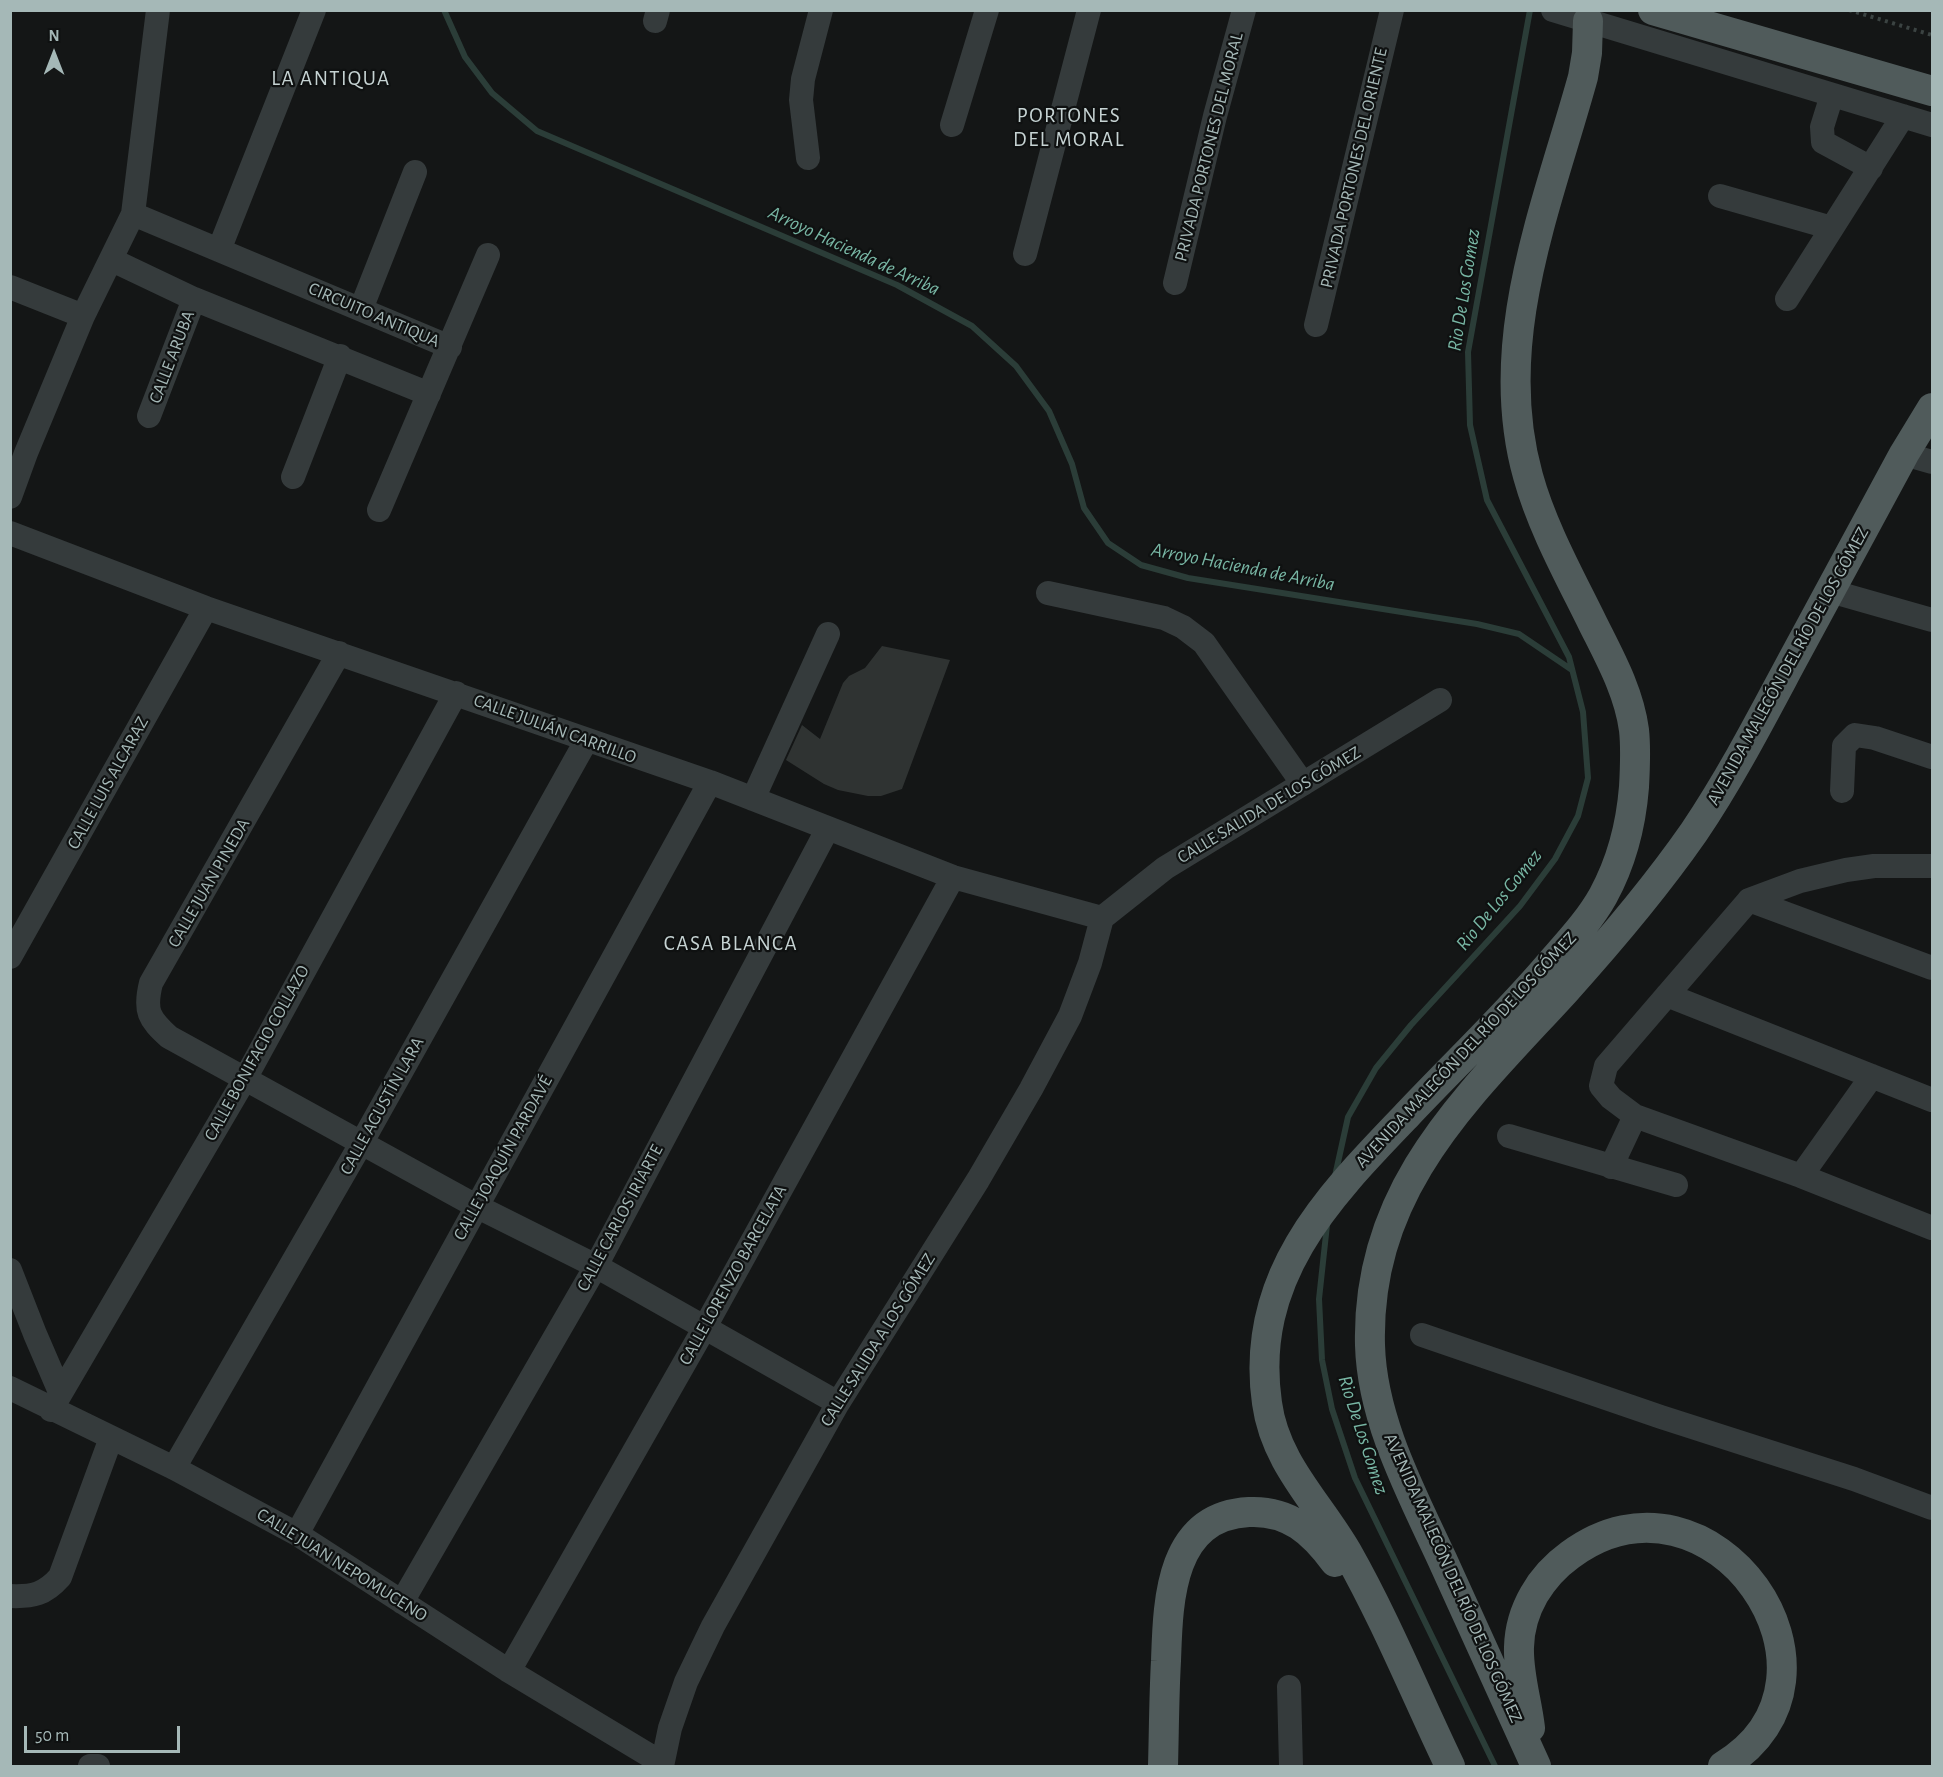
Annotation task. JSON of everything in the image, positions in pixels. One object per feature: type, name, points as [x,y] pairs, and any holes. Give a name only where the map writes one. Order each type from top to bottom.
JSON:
[{"type":"main road","points":[[1653,10],[1932,91]]},
{"type":"main road","name":"AVENIDA MALECÓN DEL RÍO DE LOS GÓMEZ","points":[[1450,1767],[1349,1555],[1295,1479],[1273,1429],[1265,1381],[1267,1334],[1277,1288],[1304,1233],[1337,1189],[1533,983],[1582,926],[1601,899],[1626,837],[1634,787],[1635,733],[1628,702],[1617,672],[1577,592],[1529,482],[1518,438],[1514,390],[1515,347],[1523,297],[1538,232],[1583,77],[1587,53],[1585,20]]},
{"type":"main road","name":"AVENIDA MALECÓN DEL RÍO DE LOS GÓMEZ","points":[[1535,1763],[1408,1487],[1377,1396],[1370,1348],[1371,1296],[1383,1242],[1400,1197],[1425,1152],[1463,1102],[1629,917],[1695,830],[1733,771],[1904,454],[1932,408]]},
{"type":"main road","points":[[1163,1767],[1167,1626],[1171,1584],[1185,1549],[1212,1524],[1233,1515],[1259,1512],[1283,1516],[1302,1525],[1330,1554],[1383,1626]]},
{"type":"main road","points":[[1535,1763],[1519,1646],[1524,1614],[1536,1590],[1557,1565],[1586,1543],[1613,1532],[1640,1528],[1669,1529],[1694,1536],[1719,1550],[1736,1564],[1765,1602],[1779,1643],[1779,1692],[1772,1718],[1759,1737],[1742,1755],[1723,1767]]},
{"type":"street","points":[[10,497],[26,453],[84,316],[133,214],[158,10]]},
{"type":"street","points":[[219,250],[314,10]]},
{"type":"street","points":[[808,158],[802,109],[803,79],[821,10]]},
{"type":"street","points":[[952,125],[987,10]]},
{"type":"street","points":[[1025,254],[1089,10]]},
{"type":"street","name":"PRIVADA PORTONES DEL MORAL","points":[[1175,283],[1215,116],[1244,10]]},
{"type":"street","name":"PRIVADA PORTONES DEL ORIENTE","points":[[1316,325],[1392,10]]},
{"type":"street","points":[[1553,10],[1932,125]]},
{"type":"street","points":[[1832,95],[1822,127],[1823,142],[1870,168]]},
{"type":"street","points":[[1787,299],[1903,116]]},
{"type":"street","points":[[361,309],[415,172]]},
{"type":"street","points":[[1720,196],[1832,228]]},
{"type":"street","name":"CIRCUITO ANTIQUA","points":[[133,214],[450,347],[379,510]]},
{"type":"street","points":[[450,347],[488,255]]},
{"type":"street","points":[[112,260],[194,299],[340,356],[429,394]]},
{"type":"street","points":[[10,287],[84,316]]},
{"type":"street","name":"CALLE ARUBA","points":[[149,416],[194,299]]},
{"type":"street","points":[[293,477],[340,356]]},
{"type":"street","points":[[1904,454],[1932,462]]},
{"type":"street","name":"CALLE JULIÁN CARRILLO","points":[[10,533],[206,608],[710,782],[953,876],[1102,918]]},
{"type":"street","points":[[1830,591],[1932,621]]},
{"type":"street","points":[[1048,593],[1164,618],[1183,627],[1204,643],[1303,784]]},
{"type":"street","name":"CALLE LUIS ALCARAZ","points":[[10,957],[206,608]]},
{"type":"street","points":[[753,799],[828,634]]},
{"type":"street","name":"CALLE JUAN PINEDA","points":[[246,1077],[169,1036],[152,1022],[148,996],[151,983],[339,653]]},
{"type":"street","name":"CALLE BONIFACIO COLLAZO","points":[[56,1401],[246,1077],[456,693]]},
{"type":"street","name":"CALLE SALIDA DE LOS GÓMEZ","points":[[1102,918],[1165,868],[1440,700]]},
{"type":"street","points":[[1842,792],[1844,746],[1855,735],[1875,738],[1932,757]]},
{"type":"street","name":"CALLE AGUSTÍN LARA","points":[[174,1468],[362,1142],[586,741]]},
{"type":"street","name":"CALLE JOAQUÍN PARDAVÉ","points":[[297,1534],[710,782]]},
{"type":"street","name":"CALLE CARLOS IRIARTE","points":[[402,1602],[596,1266],[828,828]]},
{"type":"street","points":[[1932,866],[1885,866],[1846,870],[1800,881],[1749,900],[1606,1066],[1601,1086],[1611,1098],[1635,1116],[1801,1176],[1932,1228]]},
{"type":"street","name":"CALLE LORENZO BARCELATA","points":[[509,1671],[705,1327],[953,876]]},
{"type":"street","points":[[1749,900],[1932,968]]},
{"type":"street","name":"CALLE SALIDA A LOS GÓMEZ","points":[[662,1765],[686,1682],[719,1616],[838,1403],[978,1180],[1031,1089],[1070,1016],[1090,963],[1102,918]]},
{"type":"street","points":[[1667,995],[1932,1100]]},
{"type":"street","points":[[1801,1176],[1872,1076]]},
{"type":"street","points":[[246,1077],[476,1206],[596,1266],[838,1403]]},
{"type":"street","points":[[1611,1167],[1635,1116]]},
{"type":"street","points":[[1509,1136],[1676,1185]]},
{"type":"street","points":[[10,1270],[56,1401]]},
{"type":"street","points":[[1422,1335],[1661,1417],[1854,1479],[1932,1508]]},
{"type":"street","name":"CALLE JUAN NEPOMUCENO","points":[[10,1388],[56,1401],[111,1438],[174,1468],[297,1534],[509,1671],[662,1765]]},
{"type":"street","points":[[10,1596],[33,1597],[49,1589],[60,1576],[111,1438]]},
{"type":"street","points":[[1289,1687],[1291,1767]]},
{"type":"street","points":[[90,1767],[98,1767]]},
{"type":"path","points":[[1849,10],[1932,35]]},
{"type":"building","points":[[882,646],[950,660],[902,789],[881,796],[868,796],[838,790],[824,784],[786,760],[802,725],[820,739],[843,683],[849,676],[865,668]]},
{"type":"waterway","name":"Arroyo Hacienda de Arriba","points":[[444,10],[465,57],[492,93],[537,131],[897,285],[972,326],[1016,366],[1049,411],[1072,464],[1084,508],[1108,543],[1141,565],[1188,578],[1477,624],[1519,634],[1572,670]]},
{"type":"waterway","name":"Rio De Los Gomez","points":[[1335,1176],[1348,1117],[1376,1068],[1411,1025],[1520,906],[1555,859],[1578,816],[1588,778],[1583,712],[1569,657],[1487,500],[1470,425],[1468,352],[1530,10]]},
{"type":"waterway","name":"Rio De Los Gomez","points":[[1327,1225],[1319,1299],[1322,1360],[1332,1409],[1355,1478],[1495,1766]]},
{"type":"district","name":"LA ANTIQUA","points":[[331,79]]},
{"type":"district","name":"PORTONES DEL MORAL","points":[[1069,128]]},
{"type":"district","name":"CASA BLANCA","points":[[731,944]]}]
